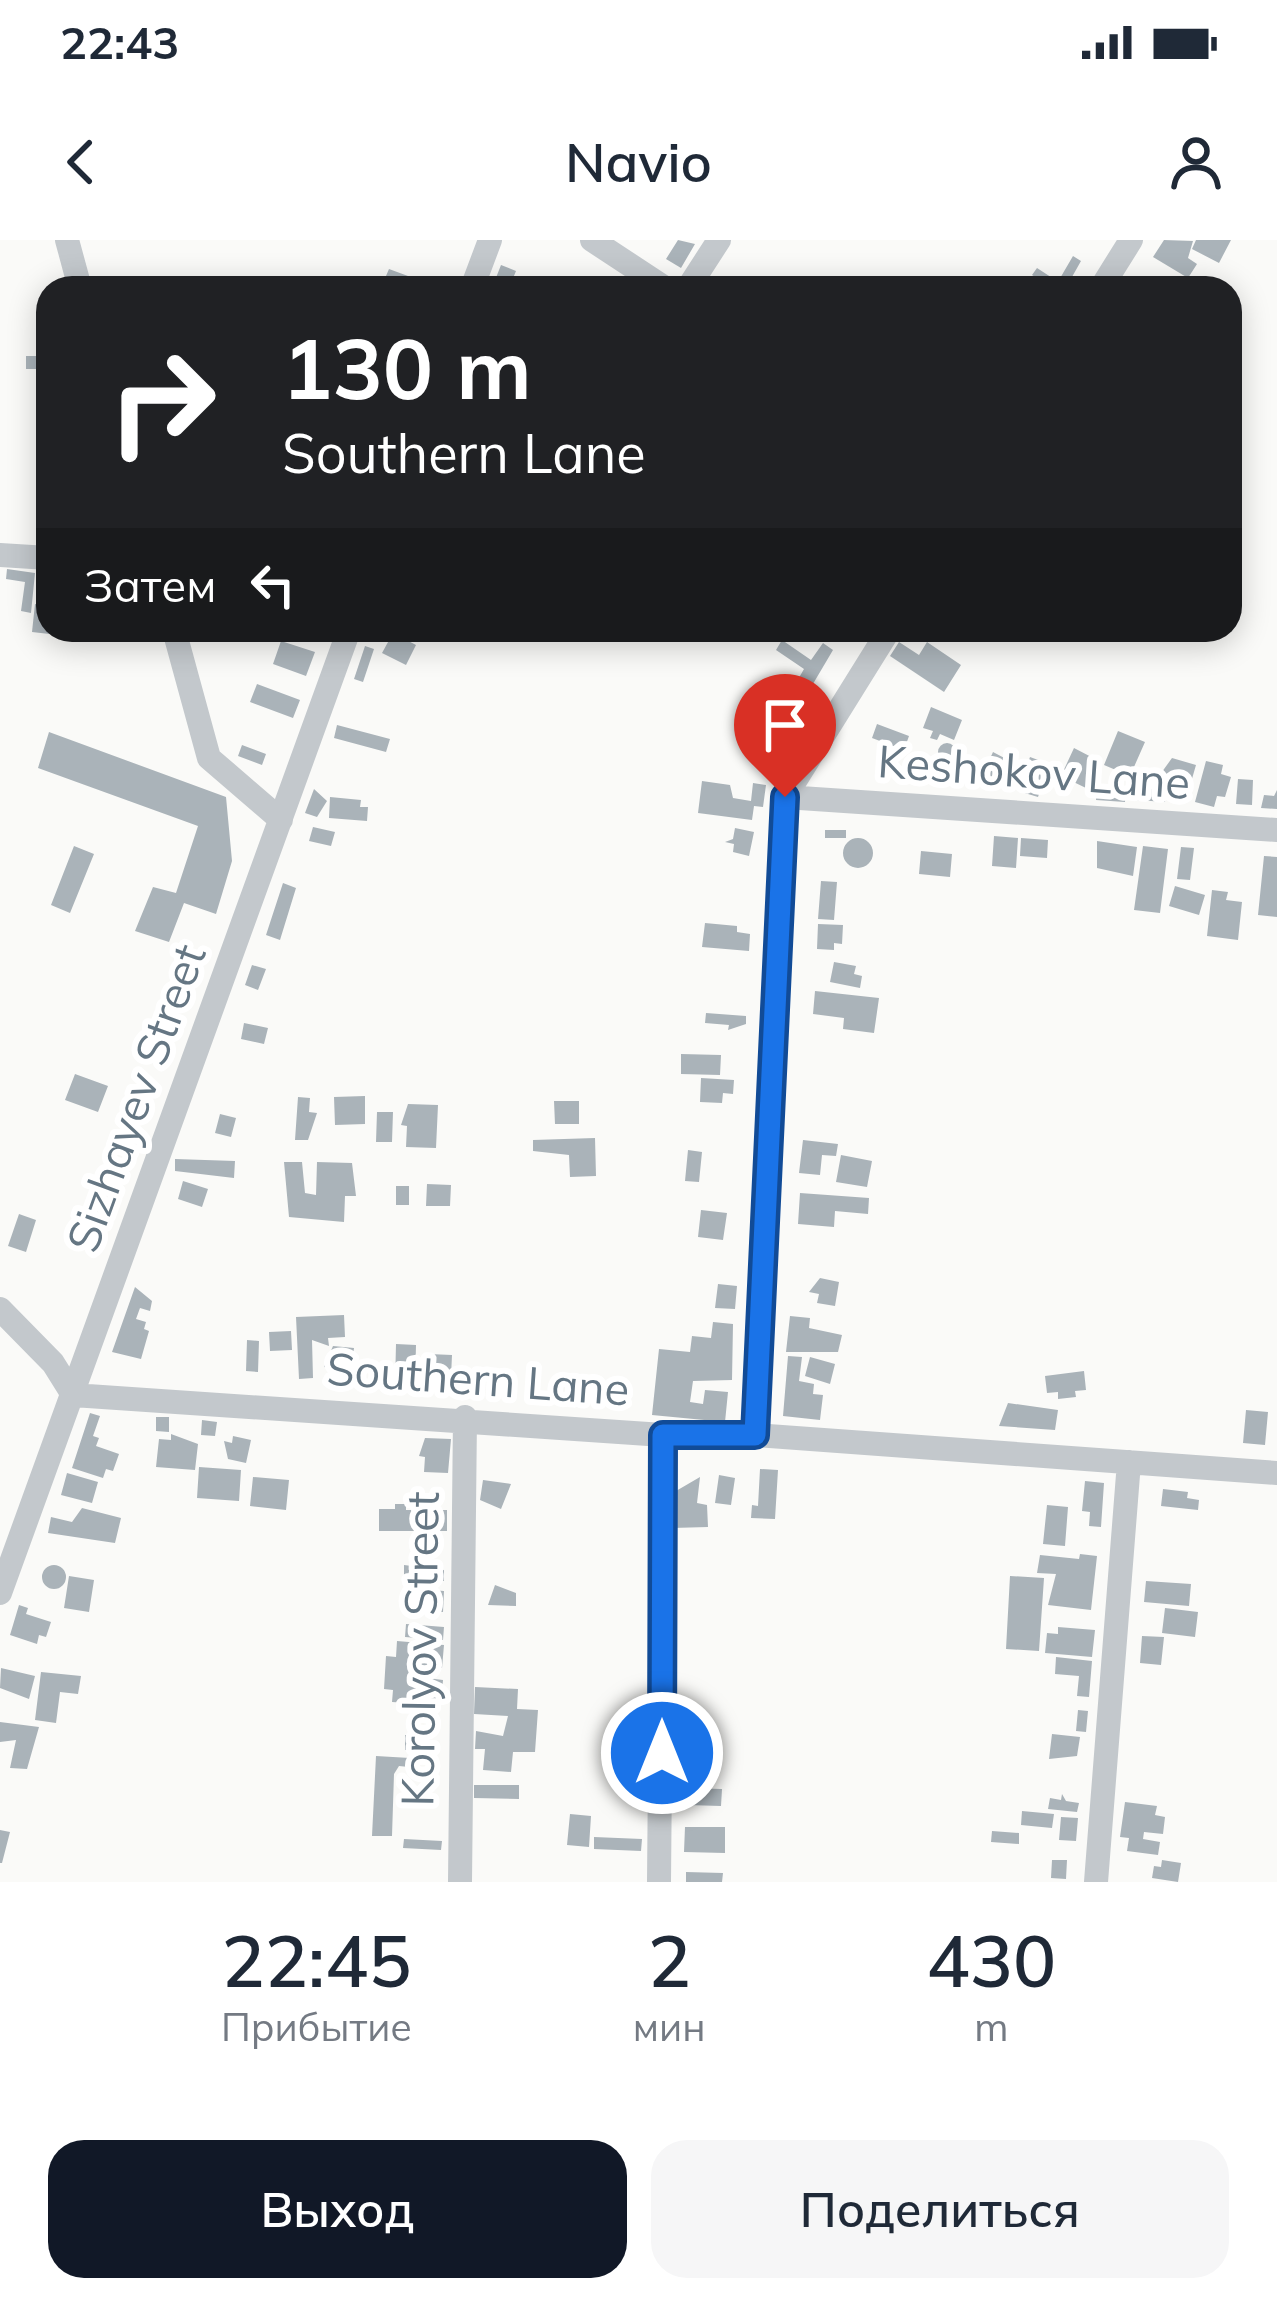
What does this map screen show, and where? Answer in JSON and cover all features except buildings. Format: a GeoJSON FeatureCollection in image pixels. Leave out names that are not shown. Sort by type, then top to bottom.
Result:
{"type":"FeatureCollection","features":[{"type":"Feature","properties":{"kind":"street"},"geometry":{"type":"LineString","coordinates":[[67,240],[77,276]]}},
{"type":"Feature","properties":{"kind":"street"},"geometry":{"type":"LineString","coordinates":[[476,276],[490,240]]}},
{"type":"Feature","properties":{"kind":"street"},"geometry":{"type":"LineString","coordinates":[[592,240],[647,276]]}},
{"type":"Feature","properties":{"kind":"street"},"geometry":{"type":"LineString","coordinates":[[696,276],[719,240]]}},
{"type":"Feature","properties":{"kind":"street"},"geometry":{"type":"LineString","coordinates":[[1108,276],[1131,240]]}},
{"type":"Feature","properties":{"kind":"street"},"geometry":{"type":"LineString","coordinates":[[0,555],[36,557]]}},
{"type":"Feature","properties":{"kind":"street"},"geometry":{"type":"LineString","coordinates":[[177,642],[208,758],[280,820]]}},
{"type":"Feature","properties":{"kind":"street","name":"Sizhayev Street"},"geometry":{"type":"LineString","coordinates":[[0,1593],[345,642]]}},
{"type":"Feature","properties":{"kind":"street"},"geometry":{"type":"LineString","coordinates":[[755,1435],[785,797],[882,642]]}},
{"type":"Feature","properties":{"kind":"street","name":"Keshokov Lane"},"geometry":{"type":"LineString","coordinates":[[785,797],[1277,830]]}},
{"type":"Feature","properties":{"kind":"street"},"geometry":{"type":"LineString","coordinates":[[0,1309],[53,1363],[74,1395]]}},
{"type":"Feature","properties":{"kind":"street","name":"Southern Lane"},"geometry":{"type":"LineString","coordinates":[[74,1395],[663,1435],[755,1435],[1277,1473]]}},
{"type":"Feature","properties":{"kind":"street","name":"Korolyov Street"},"geometry":{"type":"LineString","coordinates":[[460,1882],[465,1418]]}},
{"type":"Feature","properties":{"kind":"street"},"geometry":{"type":"LineString","coordinates":[[659,1882],[663,1435]]}},
{"type":"Feature","properties":{"kind":"street"},"geometry":{"type":"LineString","coordinates":[[1096,1882],[1129,1462]]}},
{"type":"Feature","properties":{"kind":"route"},"geometry":{"type":"LineString","coordinates":[[662,1753],[663,1435],[755,1435],[785,797]]}}]}
